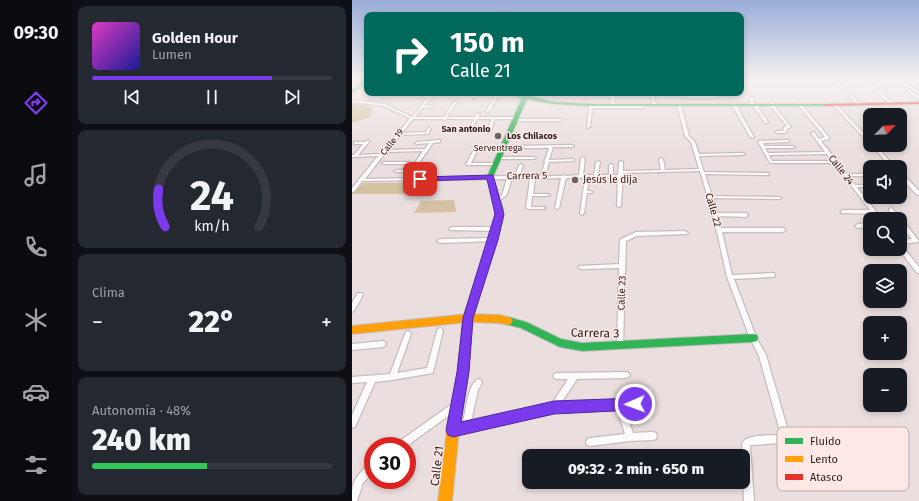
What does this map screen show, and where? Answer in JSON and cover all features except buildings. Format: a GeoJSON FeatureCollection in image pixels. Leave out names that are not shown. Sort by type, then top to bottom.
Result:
{"type":"FeatureCollection","features":[{"type":"Feature","properties":{"kind":"street"},"geometry":{"type":"LineString","coordinates":[[377,103],[384,105],[412,118],[562,120]]}},
{"type":"Feature","properties":{"kind":"street","name":"Calle 19"},"geometry":{"type":"LineString","coordinates":[[352,191],[424,103]]}},
{"type":"Feature","properties":{"kind":"street"},"geometry":{"type":"LineString","coordinates":[[444,118],[454,103]]}},
{"type":"Feature","properties":{"kind":"street"},"geometry":{"type":"LineString","coordinates":[[488,111],[492,103]]}},
{"type":"Feature","properties":{"kind":"street"},"geometry":{"type":"LineString","coordinates":[[490,177],[515,119],[523,103]]}},
{"type":"Feature","properties":{"kind":"street"},"geometry":{"type":"LineString","coordinates":[[558,103],[591,106],[643,107],[643,105]]}},
{"type":"Feature","properties":{"kind":"street"},"geometry":{"type":"LineString","coordinates":[[591,106],[679,105],[688,103]]}},
{"type":"Feature","properties":{"kind":"street"},"geometry":{"type":"LineString","coordinates":[[721,103],[734,105],[744,103]]}},
{"type":"Feature","properties":{"kind":"street"},"geometry":{"type":"LineString","coordinates":[[754,103],[766,122]]}},
{"type":"Feature","properties":{"kind":"street"},"geometry":{"type":"LineString","coordinates":[[765,103],[860,105],[909,103]]}},
{"type":"Feature","properties":{"kind":"street"},"geometry":{"type":"LineString","coordinates":[[771,104],[789,127],[785,128],[785,132],[777,132]]}},
{"type":"Feature","properties":{"kind":"street"},"geometry":{"type":"LineString","coordinates":[[799,104],[828,138],[818,140]]}},
{"type":"Feature","properties":{"kind":"street","name":"Calle 22"},"geometry":{"type":"LineString","coordinates":[[679,105],[687,136],[693,142],[710,197],[730,277]]}},
{"type":"Feature","properties":{"kind":"street"},"geometry":{"type":"LineString","coordinates":[[734,105],[752,137]]}},
{"type":"Feature","properties":{"kind":"street"},"geometry":{"type":"LineString","coordinates":[[835,105],[863,135]]}},
{"type":"Feature","properties":{"kind":"street"},"geometry":{"type":"LineString","coordinates":[[421,107],[433,106]]}},
{"type":"Feature","properties":{"kind":"street"},"geometry":{"type":"LineString","coordinates":[[588,127],[591,106]]}},
{"type":"Feature","properties":{"kind":"street"},"geometry":{"type":"LineString","coordinates":[[469,132],[478,114]]}},
{"type":"Feature","properties":{"kind":"street"},"geometry":{"type":"LineString","coordinates":[[488,132],[494,118]]}},
{"type":"Feature","properties":{"kind":"street"},"geometry":{"type":"LineString","coordinates":[[399,134],[427,133],[429,129]]}},
{"type":"Feature","properties":{"kind":"street","name":"Calle 24"},"geometry":{"type":"LineString","coordinates":[[813,133],[874,212]]}},
{"type":"Feature","properties":{"kind":"street"},"geometry":{"type":"LineString","coordinates":[[420,139],[416,145],[439,141]]}},
{"type":"Feature","properties":{"kind":"street"},"geometry":{"type":"LineString","coordinates":[[788,141],[760,141],[769,161],[772,162],[835,162]]}},
{"type":"Feature","properties":{"kind":"street"},"geometry":{"type":"LineString","coordinates":[[353,156],[368,142],[355,143]]}},
{"type":"Feature","properties":{"kind":"street"},"geometry":{"type":"LineString","coordinates":[[396,171],[413,171],[425,150],[432,142]]}},
{"type":"Feature","properties":{"kind":"street"},"geometry":{"type":"LineString","coordinates":[[543,176],[551,146]]}},
{"type":"Feature","properties":{"kind":"street"},"geometry":{"type":"LineString","coordinates":[[502,148],[572,146]]}},
{"type":"Feature","properties":{"kind":"street"},"geometry":{"type":"LineString","coordinates":[[763,148],[793,147]]}},
{"type":"Feature","properties":{"kind":"street"},"geometry":{"type":"LineString","coordinates":[[477,148],[468,164],[534,158]]}},
{"type":"Feature","properties":{"kind":"street"},"geometry":{"type":"LineString","coordinates":[[353,156],[425,150]]}},
{"type":"Feature","properties":{"kind":"street"},"geometry":{"type":"LineString","coordinates":[[879,152],[887,160]]}},
{"type":"Feature","properties":{"kind":"street"},"geometry":{"type":"LineString","coordinates":[[766,154],[828,153]]}},
{"type":"Feature","properties":{"kind":"street"},"geometry":{"type":"LineString","coordinates":[[697,155],[743,154]]}},
{"type":"Feature","properties":{"kind":"street"},"geometry":{"type":"LineString","coordinates":[[581,176],[583,158]]}},
{"type":"Feature","properties":{"kind":"street"},"geometry":{"type":"LineString","coordinates":[[661,159],[663,171]]}},
{"type":"Feature","properties":{"kind":"street"},"geometry":{"type":"LineString","coordinates":[[546,161],[573,160]]}},
{"type":"Feature","properties":{"kind":"street"},"geometry":{"type":"LineString","coordinates":[[596,176],[598,162]]}},
{"type":"Feature","properties":{"kind":"street"},"geometry":{"type":"LineString","coordinates":[[620,206],[621,162]]}},
{"type":"Feature","properties":{"kind":"street"},"geometry":{"type":"LineString","coordinates":[[384,164],[409,164]]}},
{"type":"Feature","properties":{"kind":"street"},"geometry":{"type":"LineString","coordinates":[[392,177],[402,164]]}},
{"type":"Feature","properties":{"kind":"street"},"geometry":{"type":"LineString","coordinates":[[611,165],[611,176]]}},
{"type":"Feature","properties":{"kind":"street"},"geometry":{"type":"LineString","coordinates":[[512,169],[520,167],[517,176]]}},
{"type":"Feature","properties":{"kind":"street","name":"Carrera 5"},"geometry":{"type":"LineString","coordinates":[[352,183],[510,176],[611,176],[663,171],[767,174]]}},
{"type":"Feature","properties":{"kind":"street"},"geometry":{"type":"LineString","coordinates":[[845,176],[863,175]]}},
{"type":"Feature","properties":{"kind":"street"},"geometry":{"type":"LineString","coordinates":[[496,201],[504,196],[510,176]]}},
{"type":"Feature","properties":{"kind":"street"},"geometry":{"type":"LineString","coordinates":[[533,176],[528,208],[543,208]]}},
{"type":"Feature","properties":{"kind":"street"},"geometry":{"type":"LineString","coordinates":[[557,208],[564,176]]}},
{"type":"Feature","properties":{"kind":"street"},"geometry":{"type":"LineString","coordinates":[[582,213],[587,176]]}},
{"type":"Feature","properties":{"kind":"street","name":"Calle 21"},"geometry":{"type":"LineString","coordinates":[[445,501],[453,430],[463,372],[468,318],[500,214],[490,177]]}},
{"type":"Feature","properties":{"kind":"street"},"geometry":{"type":"LineString","coordinates":[[907,181],[919,194]]}},
{"type":"Feature","properties":{"kind":"street"},"geometry":{"type":"LineString","coordinates":[[854,186],[863,186]]}},
{"type":"Feature","properties":{"kind":"street"},"geometry":{"type":"LineString","coordinates":[[585,192],[591,192]]}},
{"type":"Feature","properties":{"kind":"street"},"geometry":{"type":"LineString","coordinates":[[530,195],[548,195]]}},
{"type":"Feature","properties":{"kind":"street"},"geometry":{"type":"LineString","coordinates":[[710,197],[780,198]]}},
{"type":"Feature","properties":{"kind":"street"},"geometry":{"type":"LineString","coordinates":[[843,212],[863,212]]}},
{"type":"Feature","properties":{"kind":"street"},"geometry":{"type":"LineString","coordinates":[[715,214],[746,215]]}},
{"type":"Feature","properties":{"kind":"street"},"geometry":{"type":"LineString","coordinates":[[858,226],[863,226]]}},
{"type":"Feature","properties":{"kind":"street"},"geometry":{"type":"LineString","coordinates":[[452,229],[496,229]]}},
{"type":"Feature","properties":{"kind":"street"},"geometry":{"type":"LineString","coordinates":[[719,230],[783,230]]}},
{"type":"Feature","properties":{"kind":"street"},"geometry":{"type":"LineString","coordinates":[[907,230],[916,241],[907,242]]}},
{"type":"Feature","properties":{"kind":"street","name":"Calle 23"},"geometry":{"type":"LineString","coordinates":[[620,346],[623,240],[636,234],[685,233]]}},
{"type":"Feature","properties":{"kind":"street"},"geometry":{"type":"LineString","coordinates":[[440,241],[493,240]]}},
{"type":"Feature","properties":{"kind":"street"},"geometry":{"type":"LineString","coordinates":[[907,256],[919,271]]}},
{"type":"Feature","properties":{"kind":"street"},"geometry":{"type":"LineString","coordinates":[[581,267],[622,266]]}},
{"type":"Feature","properties":{"kind":"street"},"geometry":{"type":"LineString","coordinates":[[772,275],[730,277],[753,338],[762,355],[783,427]]}},
{"type":"Feature","properties":{"kind":"street"},"geometry":{"type":"LineString","coordinates":[[352,309],[360,295]]}},
{"type":"Feature","properties":{"kind":"street","name":"Carrera 3"},"geometry":{"type":"LineString","coordinates":[[352,330],[468,318],[500,319],[523,325],[560,344],[574,346],[620,346],[753,338]]}},
{"type":"Feature","properties":{"kind":"street"},"geometry":{"type":"LineString","coordinates":[[352,380],[392,377],[430,371],[440,331]]}},
{"type":"Feature","properties":{"kind":"street"},"geometry":{"type":"LineString","coordinates":[[392,377],[408,334]]}},
{"type":"Feature","properties":{"kind":"street"},"geometry":{"type":"LineString","coordinates":[[352,347],[383,344]]}},
{"type":"Feature","properties":{"kind":"street"},"geometry":{"type":"LineString","coordinates":[[557,376],[626,375]]}},
{"type":"Feature","properties":{"kind":"street"},"geometry":{"type":"LineString","coordinates":[[554,407],[575,376]]}},
{"type":"Feature","properties":{"kind":"street"},"geometry":{"type":"LineString","coordinates":[[352,424],[374,378]]}},
{"type":"Feature","properties":{"kind":"street"},"geometry":{"type":"LineString","coordinates":[[466,427],[474,389],[478,383]]}},
{"type":"Feature","properties":{"kind":"street"},"geometry":{"type":"LineString","coordinates":[[453,430],[554,407],[649,404]]}},
{"type":"Feature","properties":{"kind":"street"},"geometry":{"type":"LineString","coordinates":[[413,437],[458,405]]}},
{"type":"Feature","properties":{"kind":"street"},"geometry":{"type":"LineString","coordinates":[[620,405],[630,437]]}},
{"type":"Feature","properties":{"kind":"street"},"geometry":{"type":"LineString","coordinates":[[590,442],[653,436]]}},
{"type":"Feature","properties":{"kind":"street"},"geometry":{"type":"LineString","coordinates":[[746,449],[746,444],[750,441],[777,439]]}},
{"type":"Feature","properties":{"kind":"street"},"geometry":{"type":"LineString","coordinates":[[352,501],[359,480],[364,475]]}},
{"type":"Feature","properties":{"kind":"street"},"geometry":{"type":"LineString","coordinates":[[747,489],[749,501]]}},
{"type":"Feature","properties":{"kind":"shaded area"},"geometry":{"type":"Polygon","coordinates":[[[352,104],[371,106],[373,109],[370,117],[352,123],[352,104]]]}},
{"type":"Feature","properties":{"kind":"shaded area"},"geometry":{"type":"Polygon","coordinates":[[[363,183],[415,183],[407,194],[352,194],[363,183]]]}},
{"type":"Feature","properties":{"kind":"shaded area"},"geometry":{"type":"Polygon","coordinates":[[[454,200],[456,212],[414,213],[421,201],[454,200]]]}},
{"type":"Feature","properties":{"kind":"traffic: fast"},"geometry":{"type":"LineString","coordinates":[[463,371],[468,318],[499,219],[499,209],[490,177],[522,103]]}},
{"type":"Feature","properties":{"kind":"traffic: fast"},"geometry":{"type":"LineString","coordinates":[[560,103],[591,105],[825,105]]}},
{"type":"Feature","properties":{"kind":"traffic: fast"},"geometry":{"type":"LineString","coordinates":[[508,321],[523,325],[560,343],[582,347],[753,338]]}},
{"type":"Feature","properties":{"kind":"traffic: slow"},"geometry":{"type":"LineString","coordinates":[[352,330],[468,318],[500,319],[508,321]]}},
{"type":"Feature","properties":{"kind":"traffic: slow"},"geometry":{"type":"LineString","coordinates":[[445,501],[453,430],[463,371]]}},
{"type":"Feature","properties":{"kind":"traffic: jam"},"geometry":{"type":"LineString","coordinates":[[825,105],[901,103]]}},
{"type":"Feature","properties":{"kind":"place","name":"Serventrega"},"geometry":{"type":"Point","coordinates":[498,136]}},
{"type":"Feature","properties":{"kind":"place","name":"Jesús le dija"},"geometry":{"type":"Point","coordinates":[575,180]}},
{"type":"Feature","properties":{"kind":"district","name":"San antonio"},"geometry":{"type":"Point","coordinates":[466,129]}},
{"type":"Feature","properties":{"kind":"district","name":"Los Chilacos"},"geometry":{"type":"Point","coordinates":[532,136]}},
{"type":"Feature","properties":{"kind":"route"},"geometry":{"type":"LineString","coordinates":[[420,179],[490,177],[500,214],[486,265],[468,318],[463,372],[453,430],[554,407],[635,404]]}}]}
